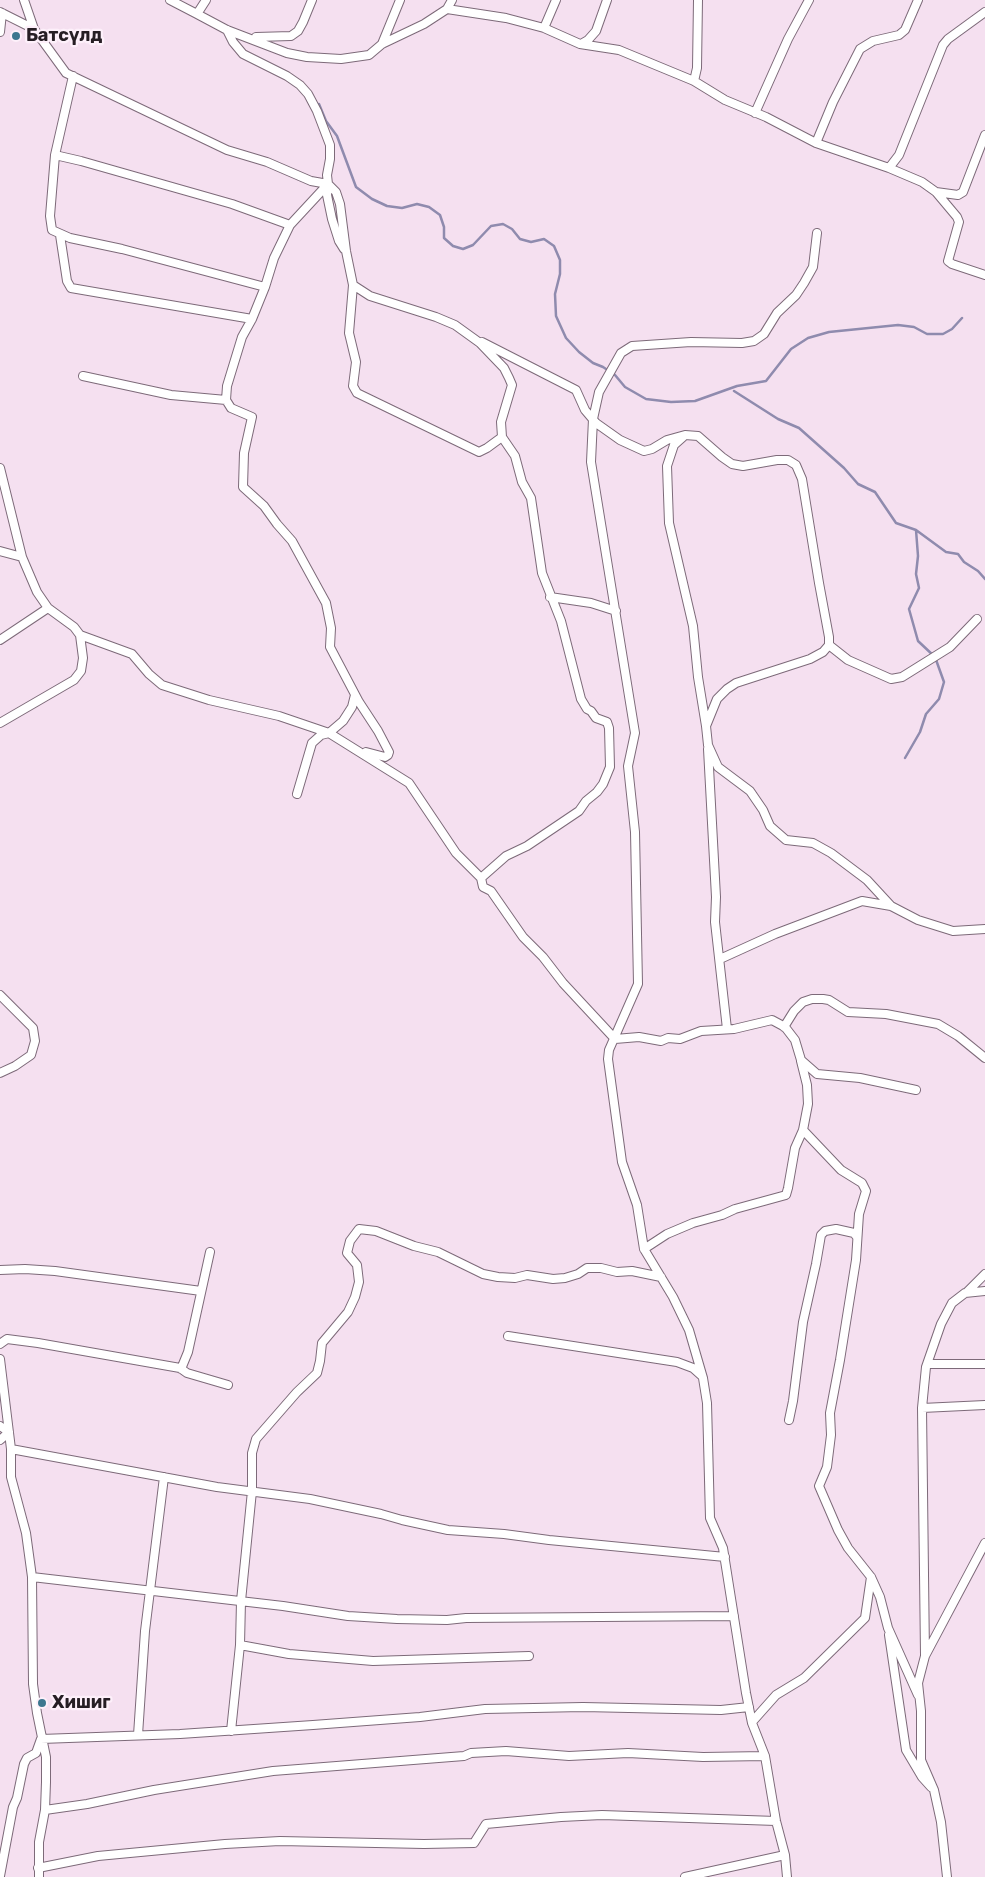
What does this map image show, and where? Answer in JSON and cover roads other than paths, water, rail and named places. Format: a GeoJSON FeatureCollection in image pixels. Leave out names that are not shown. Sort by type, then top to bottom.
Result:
{"type":"FeatureCollection","features":[{"type":"Feature","properties":{"kind":"street"},"geometry":{"type":"LineString","coordinates":[[24,0],[34,29],[66,73],[227,150],[267,162],[311,181],[328,184],[336,192],[340,204],[346,251],[353,285],[349,333],[356,362],[353,386],[357,393],[479,452],[502,436]]}},
{"type":"Feature","properties":{"kind":"street"},"geometry":{"type":"LineString","coordinates":[[170,0],[227,30],[287,53],[308,57],[342,59],[369,55],[382,44],[424,24],[447,9],[452,0]]}},
{"type":"Feature","properties":{"kind":"street"},"geometry":{"type":"LineString","coordinates":[[197,14],[206,0]]}},
{"type":"Feature","properties":{"kind":"street"},"geometry":{"type":"LineString","coordinates":[[246,36],[265,38],[292,36],[298,31],[303,22],[312,0]]}},
{"type":"Feature","properties":{"kind":"street"},"geometry":{"type":"LineString","coordinates":[[382,44],[400,0]]}},
{"type":"Feature","properties":{"kind":"street"},"geometry":{"type":"LineString","coordinates":[[544,28],[556,0]]}},
{"type":"Feature","properties":{"kind":"street"},"geometry":{"type":"LineString","coordinates":[[580,44],[588,40],[596,31],[608,0]]}},
{"type":"Feature","properties":{"kind":"street"},"geometry":{"type":"LineString","coordinates":[[694,81],[697,68],[698,0]]}},
{"type":"Feature","properties":{"kind":"street"},"geometry":{"type":"LineString","coordinates":[[755,113],[784,48],[809,0]]}},
{"type":"Feature","properties":{"kind":"street"},"geometry":{"type":"LineString","coordinates":[[816,143],[833,102],[860,49],[873,41],[900,35],[905,30],[918,0]]}},
{"type":"Feature","properties":{"kind":"street"},"geometry":{"type":"LineString","coordinates":[[447,9],[506,18],[544,28],[580,44],[619,50],[694,81],[725,100],[766,117],[816,143],[889,168],[922,182],[936,192],[958,217],[948,261],[985,276]]}},
{"type":"Feature","properties":{"kind":"street"},"geometry":{"type":"LineString","coordinates":[[889,168],[899,155],[943,45],[948,38],[985,12]]}},
{"type":"Feature","properties":{"kind":"street"},"geometry":{"type":"LineString","coordinates":[[0,32],[1,13],[34,29]]}},
{"type":"Feature","properties":{"kind":"street"},"geometry":{"type":"LineString","coordinates":[[227,30],[233,42],[243,54],[288,76],[300,85],[308,94],[317,111],[330,145],[328,184],[290,225],[274,258],[265,287],[252,319],[242,337],[228,386],[226,400],[231,408],[252,417],[244,453],[243,487],[264,506],[292,541],[326,603],[331,628],[330,647],[355,695],[378,731],[388,755],[385,757],[357,749]]}},
{"type":"Feature","properties":{"kind":"street"},"geometry":{"type":"LineString","coordinates":[[73,76],[55,155],[50,216],[52,230],[60,234],[122,248],[265,287]]}},
{"type":"Feature","properties":{"kind":"street"},"geometry":{"type":"LineString","coordinates":[[936,192],[958,195],[963,192],[985,135]]}},
{"type":"Feature","properties":{"kind":"street"},"geometry":{"type":"LineString","coordinates":[[55,155],[232,204],[290,225]]}},
{"type":"Feature","properties":{"kind":"street"},"geometry":{"type":"LineString","coordinates":[[787,1877],[785,1855],[776,1821],[765,1756],[752,1722],[725,1557],[710,1518],[706,1397],[703,1378],[689,1330],[662,1277],[644,1249],[637,1205],[622,1162],[608,1059],[609,1050],[638,984],[635,832],[628,766],[635,733],[591,462],[593,420],[599,392],[621,354],[632,346],[691,342],[742,343],[754,341],[764,334],[777,313],[796,295],[804,283],[813,267],[817,233]]}},
{"type":"Feature","properties":{"kind":"street"},"geometry":{"type":"LineString","coordinates":[[60,234],[67,281],[72,288],[252,319]]}},
{"type":"Feature","properties":{"kind":"street"},"geometry":{"type":"LineString","coordinates":[[353,285],[370,296],[455,325],[478,342],[504,368],[512,385],[501,422],[502,436],[515,456],[522,482],[531,498],[542,573],[561,621],[581,699],[596,718],[607,722],[609,728],[610,767],[603,784],[597,792],[586,801],[579,811],[527,846],[506,856],[481,878]]}},
{"type":"Feature","properties":{"kind":"street"},"geometry":{"type":"LineString","coordinates":[[478,342],[484,342],[576,390],[585,410],[593,420],[620,440],[644,451],[652,449],[667,440],[685,435],[698,436],[732,464],[744,466],[788,460],[796,465],[802,479],[829,645],[824,652],[810,659],[736,683],[717,699],[706,726]]}},
{"type":"Feature","properties":{"kind":"street"},"geometry":{"type":"LineString","coordinates":[[83,376],[171,395],[226,400]]}},
{"type":"Feature","properties":{"kind":"street"},"geometry":{"type":"LineString","coordinates":[[685,435],[674,445],[667,466],[668,514],[674,548],[683,578],[693,626],[698,677],[706,726],[716,897],[715,922],[728,1029]]}},
{"type":"Feature","properties":{"kind":"street"},"geometry":{"type":"LineString","coordinates":[[0,468],[22,556],[37,592],[48,608],[74,627],[80,634],[132,654],[149,674],[162,685],[209,700],[279,716],[329,733],[410,783],[456,853],[481,878],[483,887],[490,891],[523,937],[543,957],[562,983],[615,1039]]}},
{"type":"Feature","properties":{"kind":"street"},"geometry":{"type":"LineString","coordinates":[[0,551],[22,556]]}},
{"type":"Feature","properties":{"kind":"street"},"geometry":{"type":"LineString","coordinates":[[550,597],[591,603],[616,611]]}},
{"type":"Feature","properties":{"kind":"street"},"geometry":{"type":"LineString","coordinates":[[0,640],[48,608]]}},
{"type":"Feature","properties":{"kind":"street"},"geometry":{"type":"LineString","coordinates":[[829,645],[848,660],[891,679],[902,677],[950,647],[977,619]]}},
{"type":"Feature","properties":{"kind":"street"},"geometry":{"type":"LineString","coordinates":[[0,723],[74,680],[80,671],[84,658],[80,634]]}},
{"type":"Feature","properties":{"kind":"street"},"geometry":{"type":"LineString","coordinates":[[296,794],[312,743],[321,735],[329,733],[343,721],[352,707],[355,695]]}},
{"type":"Feature","properties":{"kind":"street"},"geometry":{"type":"LineString","coordinates":[[708,745],[718,767],[750,791],[763,810],[770,826],[786,840],[813,843],[831,853],[867,880],[891,906]]}},
{"type":"Feature","properties":{"kind":"street"},"geometry":{"type":"LineString","coordinates":[[720,959],[775,934],[862,901],[891,906],[918,920],[953,931],[985,929]]}},
{"type":"Feature","properties":{"kind":"street"},"geometry":{"type":"LineString","coordinates":[[0,995],[33,1028],[35,1040],[31,1055],[0,1073]]}},
{"type":"Feature","properties":{"kind":"street"},"geometry":{"type":"LineString","coordinates":[[784,1026],[803,1002],[812,999],[823,999],[829,1000],[848,1012],[886,1014],[938,1024],[958,1036],[985,1058]]}},
{"type":"Feature","properties":{"kind":"street"},"geometry":{"type":"LineString","coordinates":[[615,1039],[639,1037],[661,1041],[668,1038],[680,1039],[701,1031],[728,1029],[772,1020],[784,1026],[796,1040],[804,1070],[808,1097],[803,1130],[795,1148],[786,1195],[735,1208],[722,1215],[693,1223],[667,1234],[644,1249]]}},
{"type":"Feature","properties":{"kind":"street"},"geometry":{"type":"LineString","coordinates":[[801,1060],[817,1074],[860,1078],[916,1090]]}},
{"type":"Feature","properties":{"kind":"street"},"geometry":{"type":"LineString","coordinates":[[803,1130],[841,1170],[862,1183],[866,1191],[859,1214],[858,1246],[830,1413],[831,1435],[827,1467],[819,1486],[838,1530],[848,1548],[872,1577],[880,1597],[888,1628],[906,1750],[922,1777],[934,1790]]}},
{"type":"Feature","properties":{"kind":"street"},"geometry":{"type":"LineString","coordinates":[[231,1731],[252,1491],[252,1452],[256,1439],[297,1392],[317,1373],[322,1344],[348,1312],[359,1282],[357,1265],[347,1253],[350,1241],[358,1229],[376,1231],[414,1246],[438,1252],[483,1274],[498,1277],[515,1278],[527,1275],[553,1279],[565,1278],[578,1274],[587,1268],[594,1268],[618,1272],[632,1271],[662,1277]]}},
{"type":"Feature","properties":{"kind":"street"},"geometry":{"type":"LineString","coordinates":[[789,1420],[802,1322],[816,1264],[820,1235],[825,1231],[836,1229],[854,1233],[857,1238]]}},
{"type":"Feature","properties":{"kind":"street"},"geometry":{"type":"LineString","coordinates":[[181,1369],[188,1352],[210,1252]]}},
{"type":"Feature","properties":{"kind":"street"},"geometry":{"type":"LineString","coordinates":[[0,1270],[55,1271],[201,1291]]}},
{"type":"Feature","properties":{"kind":"street"},"geometry":{"type":"LineString","coordinates":[[926,1656],[922,1408],[928,1364],[941,1324],[948,1310],[956,1299],[985,1274]]}},
{"type":"Feature","properties":{"kind":"street"},"geometry":{"type":"LineString","coordinates":[[965,1293],[985,1290]]}},
{"type":"Feature","properties":{"kind":"street"},"geometry":{"type":"LineString","coordinates":[[508,1336],[677,1362],[693,1368],[703,1378]]}},
{"type":"Feature","properties":{"kind":"street"},"geometry":{"type":"LineString","coordinates":[[0,1344],[7,1340],[38,1343],[181,1369],[187,1373],[228,1385]]}},
{"type":"Feature","properties":{"kind":"street"},"geometry":{"type":"LineString","coordinates":[[0,1359],[11,1449],[11,1476],[26,1533],[32,1577],[33,1684],[41,1739],[46,1757],[45,1810],[39,1842],[39,1877]]}},
{"type":"Feature","properties":{"kind":"street"},"geometry":{"type":"LineString","coordinates":[[928,1364],[985,1364]]}},
{"type":"Feature","properties":{"kind":"street"},"geometry":{"type":"LineString","coordinates":[[922,1408],[985,1405]]}},
{"type":"Feature","properties":{"kind":"street"},"geometry":{"type":"LineString","coordinates":[[0,1426],[9,1432]]}},
{"type":"Feature","properties":{"kind":"street"},"geometry":{"type":"LineString","coordinates":[[0,1440],[9,1432]]}},
{"type":"Feature","properties":{"kind":"street"},"geometry":{"type":"LineString","coordinates":[[11,1449],[216,1487],[319,1501],[448,1530],[725,1557]]}},
{"type":"Feature","properties":{"kind":"street"},"geometry":{"type":"LineString","coordinates":[[138,1735],[144,1631],[151,1590],[164,1477]]}},
{"type":"Feature","properties":{"kind":"street"},"geometry":{"type":"LineString","coordinates":[[946,1877],[941,1822],[934,1790],[921,1760],[921,1711],[918,1684],[926,1656],[985,1543]]}},
{"type":"Feature","properties":{"kind":"street"},"geometry":{"type":"LineString","coordinates":[[32,1577],[241,1601],[348,1616],[397,1619],[734,1616]]}},
{"type":"Feature","properties":{"kind":"street"},"geometry":{"type":"LineString","coordinates":[[752,1722],[776,1695],[804,1678],[865,1618],[872,1577]]}},
{"type":"Feature","properties":{"kind":"street"},"geometry":{"type":"LineString","coordinates":[[888,1628],[918,1695]]}},
{"type":"Feature","properties":{"kind":"street"},"geometry":{"type":"LineString","coordinates":[[240,1645],[289,1654],[366,1660],[529,1656]]}},
{"type":"Feature","properties":{"kind":"street"},"geometry":{"type":"LineString","coordinates":[[41,1739],[231,1731],[420,1717],[485,1709],[583,1707],[721,1710],[749,1706]]}},
{"type":"Feature","properties":{"kind":"street"},"geometry":{"type":"LineString","coordinates":[[0,1876],[13,1807],[17,1798],[24,1764],[27,1758],[36,1753],[41,1739]]}},
{"type":"Feature","properties":{"kind":"street"},"geometry":{"type":"LineString","coordinates":[[45,1810],[273,1771],[464,1756],[471,1753],[506,1751],[569,1756],[628,1753],[704,1757],[765,1756]]}},
{"type":"Feature","properties":{"kind":"street"},"geometry":{"type":"LineString","coordinates":[[38,1868],[98,1856],[225,1844],[280,1841],[424,1844],[474,1843],[486,1824],[560,1817],[602,1816],[776,1821]]}},
{"type":"Feature","properties":{"kind":"street"},"geometry":{"type":"LineString","coordinates":[[685,1877],[785,1855]]}},
{"type":"Feature","properties":{"kind":"waterway"},"geometry":{"type":"LineString","coordinates":[[319,104],[326,121],[337,136],[356,187],[372,199],[387,206],[402,208],[417,204],[429,207],[440,215],[444,227],[444,238],[453,246],[463,249],[473,245],[491,226],[503,224],[512,229],[520,239],[531,242],[544,239],[554,246],[560,260],[560,274],[555,294],[556,316],[566,338],[593,363],[615,375],[625,387],[646,399],[671,402],[695,401],[737,386],[766,381],[791,349],[808,338],[829,332],[898,325],[914,327],[927,334],[943,334],[952,329],[962,318]]}},
{"type":"Feature","properties":{"kind":"waterway"},"geometry":{"type":"LineString","coordinates":[[734,391],[778,419],[799,428],[844,468],[858,484],[875,492],[896,523],[916,530],[946,552],[958,554],[964,562],[978,571],[985,579]]}},
{"type":"Feature","properties":{"kind":"waterway"},"geometry":{"type":"LineString","coordinates":[[905,758],[920,732],[926,714],[939,699],[944,682],[935,657],[918,641],[909,609],[919,588],[916,574],[918,556],[916,530]]}},
{"type":"Feature","properties":{"kind":"place","name":"Батсүлд"},"geometry":{"type":"Point","coordinates":[16,36]}},
{"type":"Feature","properties":{"kind":"place","name":"Хишиг"},"geometry":{"type":"Point","coordinates":[42,1703]}}]}
